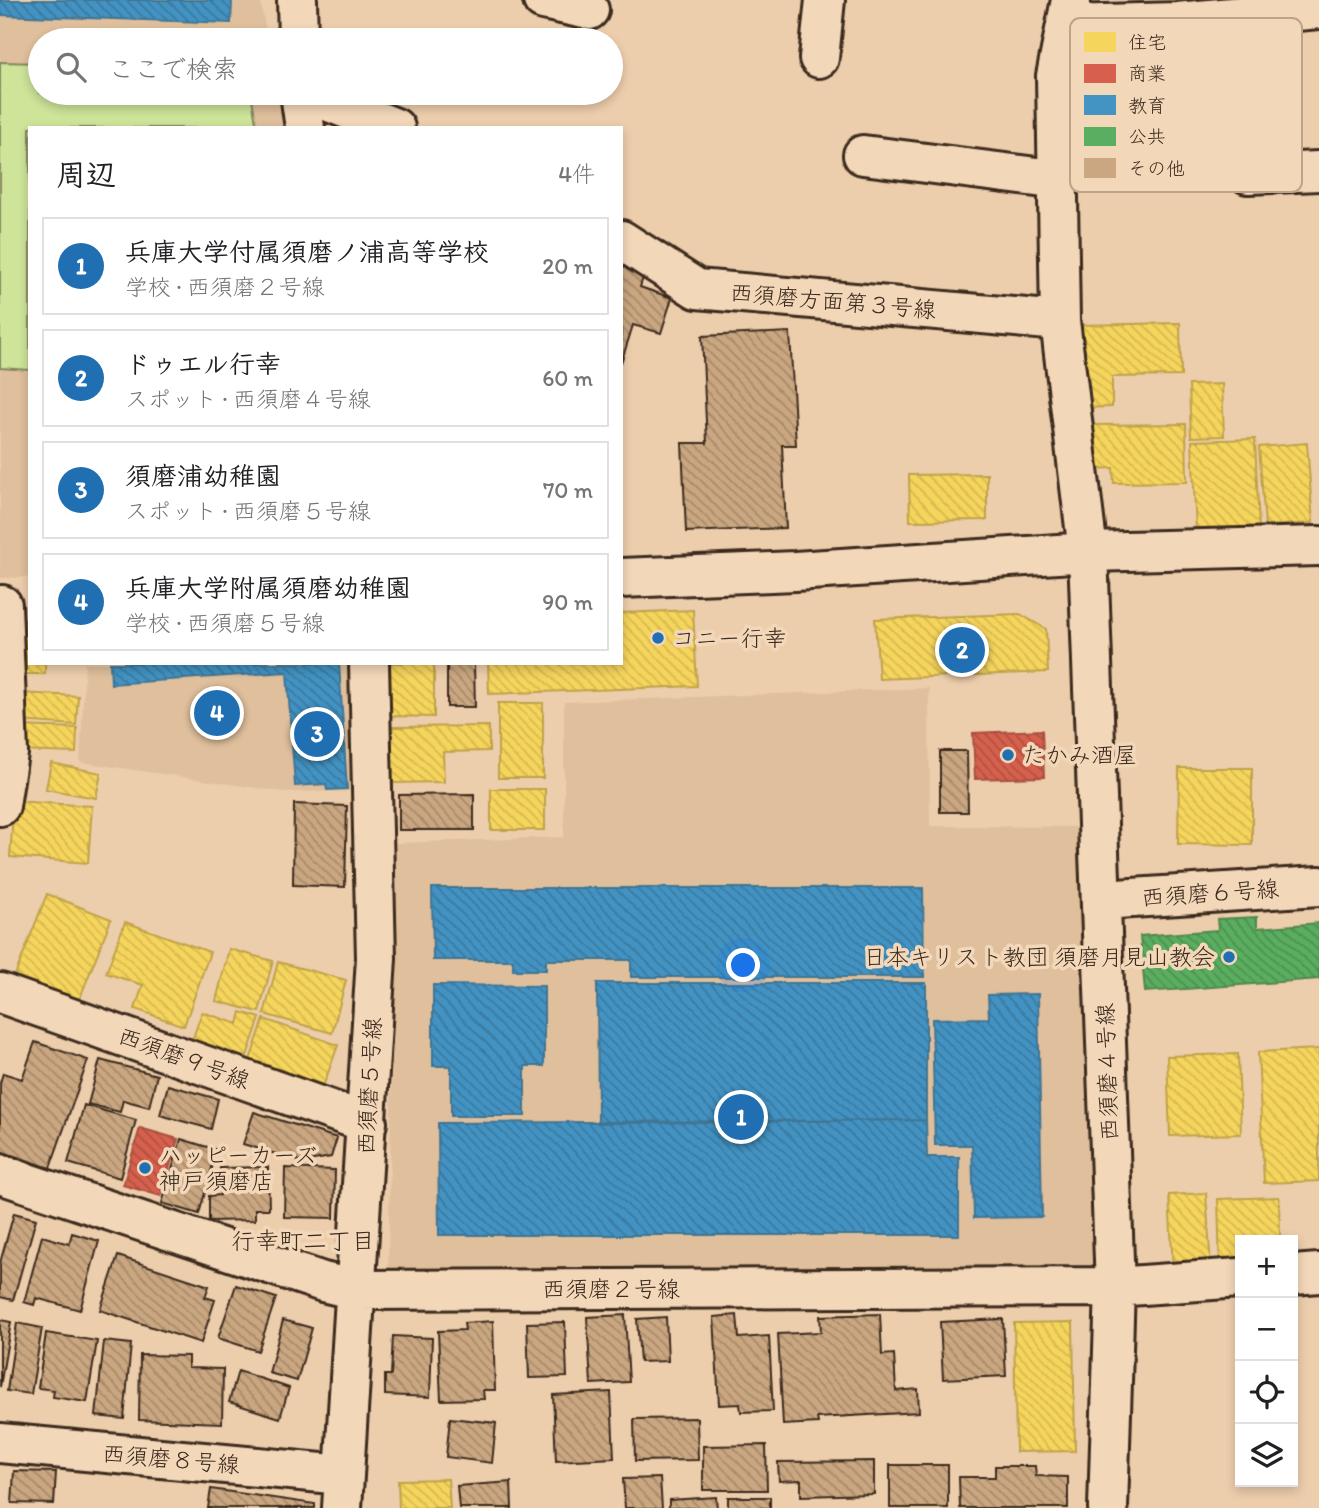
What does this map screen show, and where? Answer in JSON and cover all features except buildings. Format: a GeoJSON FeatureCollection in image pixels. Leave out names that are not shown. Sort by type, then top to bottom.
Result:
{"type":"FeatureCollection","features":[{"type":"Feature","properties":{"kind":"street"},"geometry":{"type":"LineString","coordinates":[[297,0],[298,28]]}},
{"type":"Feature","properties":{"kind":"street"},"geometry":{"type":"LineString","coordinates":[[543,0],[589,10]]}},
{"type":"Feature","properties":{"kind":"street"},"geometry":{"type":"LineString","coordinates":[[819,58],[825,0]]}},
{"type":"Feature","properties":{"kind":"street"},"geometry":{"type":"LineString","coordinates":[[1221,18],[1319,9]]}},
{"type":"Feature","properties":{"kind":"street"},"geometry":{"type":"LineString","coordinates":[[1069,12],[1134,18]]}},
{"type":"Feature","properties":{"kind":"street","name":"西須磨４号線"},"geometry":{"type":"LineString","coordinates":[[1069,12],[1056,76],[1060,180],[1060,321],[1088,552],[1115,1287],[1108,1508]]}},
{"type":"Feature","properties":{"kind":"street"},"geometry":{"type":"LineString","coordinates":[[302,105],[305,126]]}},
{"type":"Feature","properties":{"kind":"street"},"geometry":{"type":"LineString","coordinates":[[337,105],[390,126]]}},
{"type":"Feature","properties":{"kind":"street"},"geometry":{"type":"LineString","coordinates":[[863,155],[1060,180]]}},
{"type":"Feature","properties":{"kind":"street","name":"西須磨方面第３号線"},"geometry":{"type":"LineString","coordinates":[[623,241],[697,289],[1060,321]]}},
{"type":"Feature","properties":{"kind":"street"},"geometry":{"type":"LineString","coordinates":[[623,578],[795,571],[1088,552],[1319,545]]}},
{"type":"Feature","properties":{"kind":"street"},"geometry":{"type":"LineString","coordinates":[[0,806],[8,753],[10,604]]}},
{"type":"Feature","properties":{"kind":"street","name":"西須磨５号線"},"geometry":{"type":"LineString","coordinates":[[342,1491],[358,1290],[376,958],[369,665]]}},
{"type":"Feature","properties":{"kind":"street","name":"西須磨６号線"},"geometry":{"type":"LineString","coordinates":[[1101,900],[1319,886]]}},
{"type":"Feature","properties":{"kind":"street","name":"西須磨９号線"},"geometry":{"type":"LineString","coordinates":[[0,993],[367,1123]]}},
{"type":"Feature","properties":{"kind":"street","name":"西須磨２号線"},"geometry":{"type":"LineString","coordinates":[[0,1174],[310,1278],[358,1290],[1115,1287],[1235,1278]]}},
{"type":"Feature","properties":{"kind":"street"},"geometry":{"type":"LineString","coordinates":[[1298,1275],[1319,1273]]}},
{"type":"Feature","properties":{"kind":"street","name":"西須磨８号線"},"geometry":{"type":"LineString","coordinates":[[0,1443],[342,1491]]}},
{"type":"Feature","properties":{"kind":"shaded area"},"geometry":{"type":"Polygon","coordinates":[[[0,0],[260,0],[266,28],[28,28],[28,105],[281,105],[286,126],[28,126],[28,577],[0,578],[0,0]]]}},
{"type":"Feature","properties":{"kind":"shaded area"},"geometry":{"type":"Polygon","coordinates":[[[85,665],[349,665],[353,791],[284,792],[80,762],[85,665]]]}},
{"type":"Feature","properties":{"kind":"shaded area"},"geometry":{"type":"Polygon","coordinates":[[[929,688],[930,826],[1084,827],[1096,1268],[388,1271],[396,843],[564,837],[564,702],[929,688]]]}},
{"type":"Feature","properties":{"kind":"green space"},"geometry":{"type":"Polygon","coordinates":[[[0,62],[28,63],[28,105],[253,105],[257,126],[28,126],[28,370],[0,368],[0,62]]]}},
{"type":"Feature","properties":{"kind":"place","name":"コニー行幸"},"geometry":{"type":"Point","coordinates":[658,638]}},
{"type":"Feature","properties":{"kind":"place","name":"ドゥエル行幸"},"geometry":{"type":"Point","coordinates":[962,650]}},
{"type":"Feature","properties":{"kind":"place","name":"兵庫大学附属須磨幼稚園"},"geometry":{"type":"Point","coordinates":[217,713]}},
{"type":"Feature","properties":{"kind":"place","name":"須磨浦幼稚園"},"geometry":{"type":"Point","coordinates":[317,734]}},
{"type":"Feature","properties":{"kind":"place","name":"たかみ酒屋"},"geometry":{"type":"Point","coordinates":[1008,755]}},
{"type":"Feature","properties":{"kind":"place","name":"日本キリスト教団 須磨月見山教会"},"geometry":{"type":"Point","coordinates":[1229,957]}},
{"type":"Feature","properties":{"kind":"place","name":"兵庫大学付属須磨ノ浦高等学校"},"geometry":{"type":"Point","coordinates":[741,1117]}},
{"type":"Feature","properties":{"kind":"place","name":"ハッピーカーズ 神戸須磨店"},"geometry":{"type":"Point","coordinates":[145,1168]}},
{"type":"Feature","properties":{"kind":"district","name":"行幸町二丁目"},"geometry":{"type":"Point","coordinates":[303,1241]}}]}
